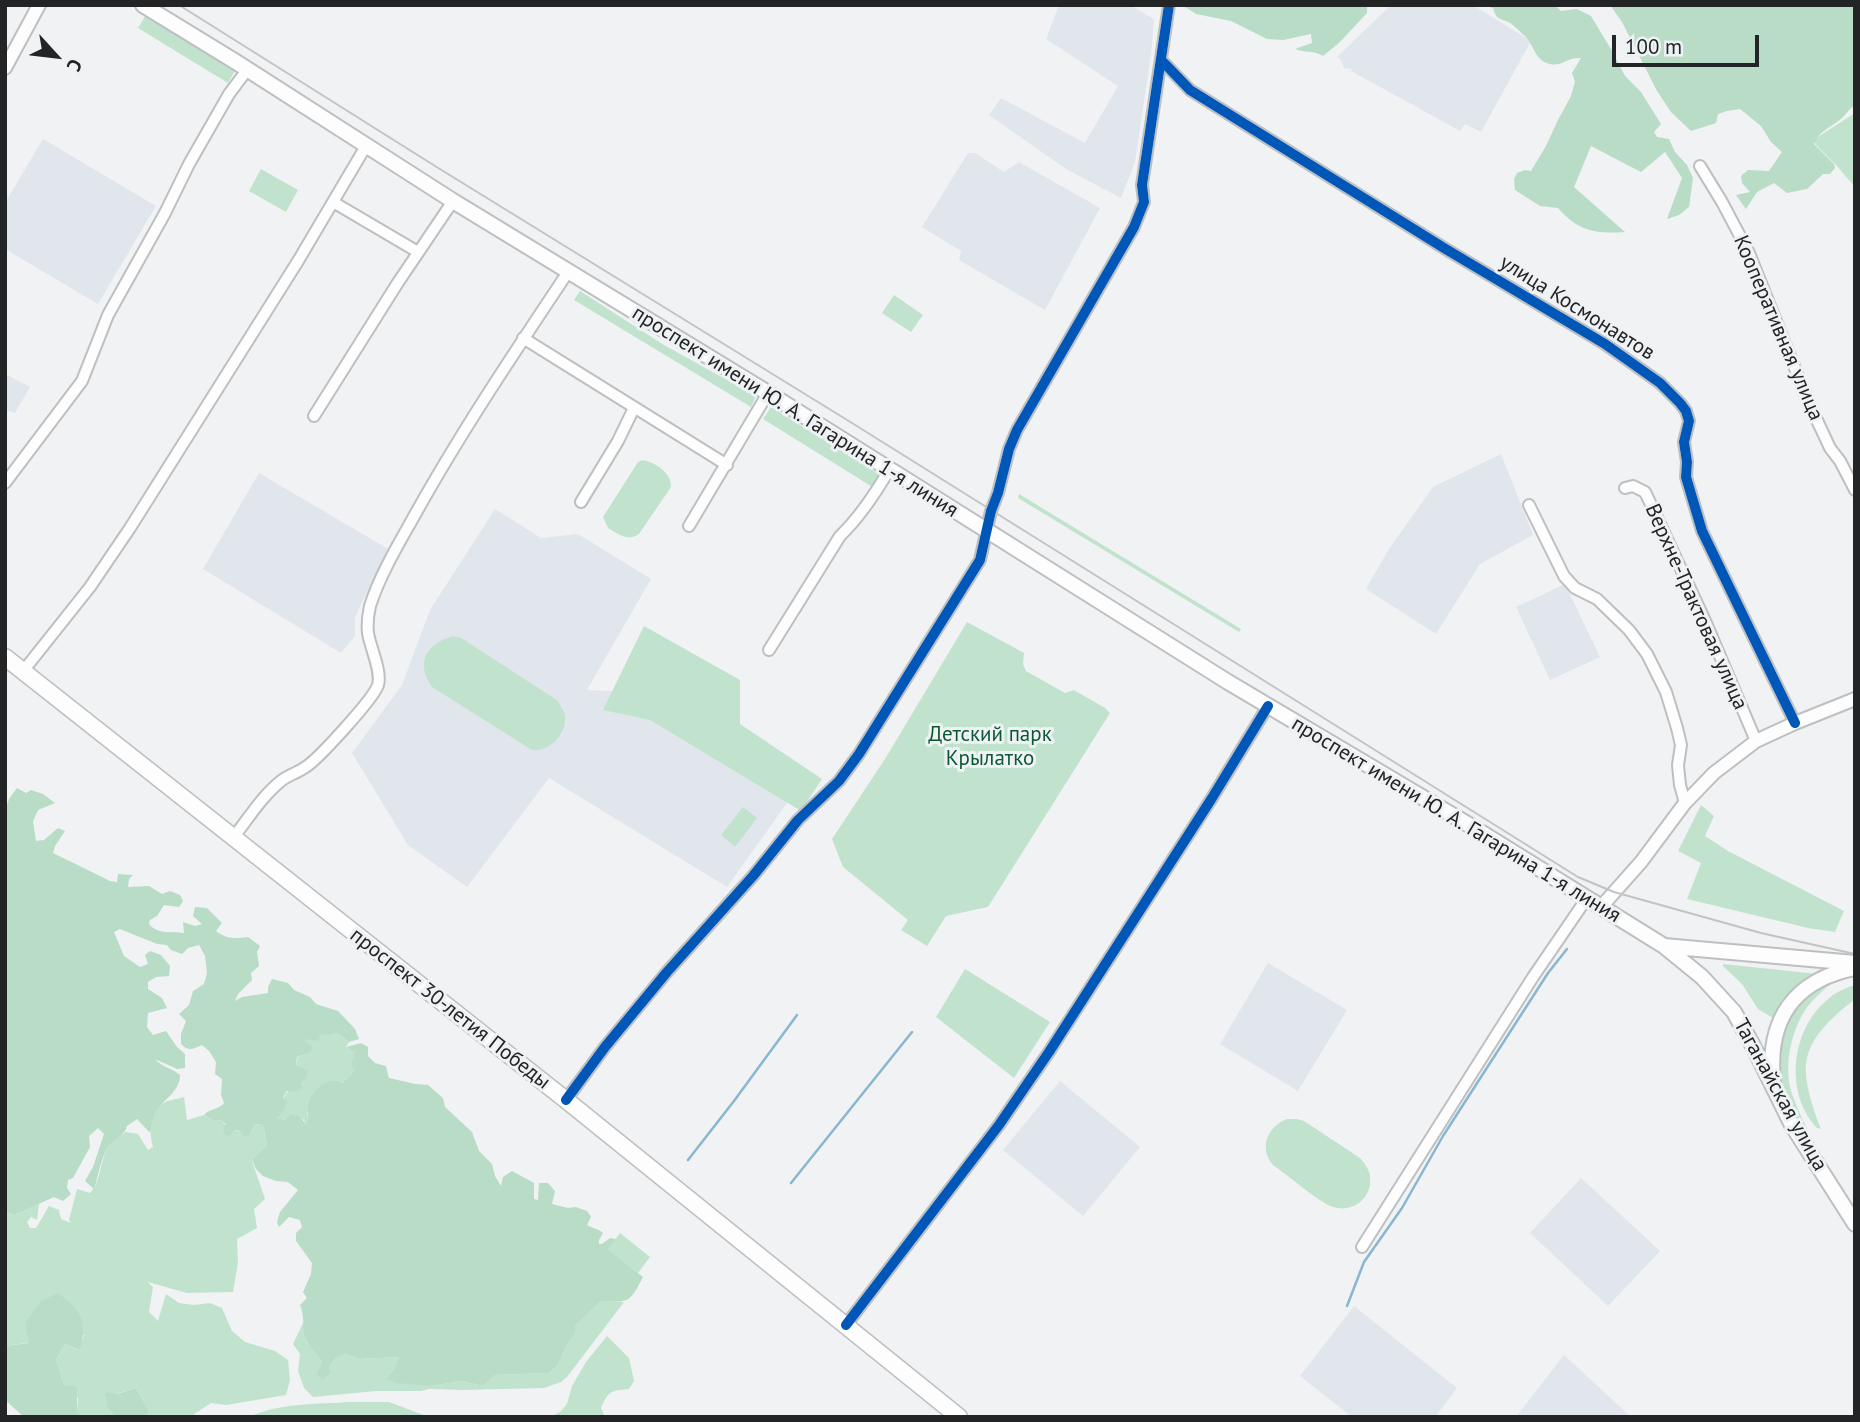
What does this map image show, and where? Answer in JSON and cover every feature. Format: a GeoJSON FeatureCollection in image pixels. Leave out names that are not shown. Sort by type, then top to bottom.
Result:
{"type":"FeatureCollection","features":[{"type":"Feature","properties":{"kind":"main road","name":"проспект имени Ю. А. Гагарина 1-я линия"},"geometry":{"type":"LineString","coordinates":[[143,5],[453,201],[768,393],[1268,706],[1475,828],[1664,946]]}},
{"type":"Feature","properties":{"kind":"main road","name":"проспект 30-летия Победы"},"geometry":{"type":"LineString","coordinates":[[5,657],[566,1100],[958,1417]]}},
{"type":"Feature","properties":{"kind":"main road"},"geometry":{"type":"LineString","coordinates":[[1664,946],[1855,965]]}},
{"type":"Feature","properties":{"kind":"main road","name":"Таганайская улица"},"geometry":{"type":"LineString","coordinates":[[1664,946],[1702,977],[1734,1012],[1792,1125],[1855,1224]]}},
{"type":"Feature","properties":{"kind":"main road"},"geometry":{"type":"LineString","coordinates":[[1774,1089],[1773,1047],[1777,1025],[1786,1009],[1798,995],[1813,984],[1855,965]]}},
{"type":"Feature","properties":{"kind":"street"},"geometry":{"type":"LineString","coordinates":[[5,68],[40,5]]}},
{"type":"Feature","properties":{"kind":"street"},"geometry":{"type":"LineString","coordinates":[[566,1100],[605,1047],[667,972],[753,876],[798,820],[846,772],[980,560],[991,511],[1017,430],[1134,227],[1144,202],[1142,185],[1169,5]]}},
{"type":"Feature","properties":{"kind":"street","name":"улица Космонавтов"},"geometry":{"type":"LineString","coordinates":[[1161,61],[1190,90],[1432,241],[1605,344],[1660,383],[1686,411],[1689,421],[1684,442],[1686,477],[1702,531],[1795,723]]}},
{"type":"Feature","properties":{"kind":"street"},"geometry":{"type":"LineString","coordinates":[[5,482],[82,381],[108,315],[189,164],[229,94],[247,70]]}},
{"type":"Feature","properties":{"kind":"street"},"geometry":{"type":"LineString","coordinates":[[24,670],[85,593],[130,528],[366,146]]}},
{"type":"Feature","properties":{"kind":"street","name":"Кооперативная улица"},"geometry":{"type":"LineString","coordinates":[[1700,166],[1749,253],[1829,448],[1840,461],[1855,490]]}},
{"type":"Feature","properties":{"kind":"street"},"geometry":{"type":"LineString","coordinates":[[314,416],[453,201]]}},
{"type":"Feature","properties":{"kind":"street"},"geometry":{"type":"LineString","coordinates":[[333,202],[418,252]]}},
{"type":"Feature","properties":{"kind":"street"},"geometry":{"type":"LineString","coordinates":[[233,838],[283,779],[317,759],[370,698],[378,683],[368,633],[368,617],[395,550],[434,481],[523,338],[568,272]]}},
{"type":"Feature","properties":{"kind":"street"},"geometry":{"type":"LineString","coordinates":[[523,338],[727,465]]}},
{"type":"Feature","properties":{"kind":"street"},"geometry":{"type":"LineString","coordinates":[[689,526],[768,393]]}},
{"type":"Feature","properties":{"kind":"street"},"geometry":{"type":"LineString","coordinates":[[581,502],[618,441],[634,408]]}},
{"type":"Feature","properties":{"kind":"street"},"geometry":{"type":"LineString","coordinates":[[769,650],[839,536],[852,524],[889,470]]}},
{"type":"Feature","properties":{"kind":"street","name":"Верхне-Трактовая улица"},"geometry":{"type":"LineString","coordinates":[[1625,488],[1633,486],[1644,492],[1656,513],[1756,741]]}},
{"type":"Feature","properties":{"kind":"street"},"geometry":{"type":"LineString","coordinates":[[1529,505],[1564,576],[1575,587],[1597,599],[1629,631],[1647,654],[1666,692],[1677,728],[1681,745],[1678,765],[1680,785],[1685,803]]}},
{"type":"Feature","properties":{"kind":"street"},"geometry":{"type":"LineString","coordinates":[[1601,907],[1664,834],[1685,803],[1714,772],[1756,741],[1855,699]]}},
{"type":"Feature","properties":{"kind":"street"},"geometry":{"type":"LineString","coordinates":[[846,1325],[999,1125],[1043,1061],[1268,706]]}},
{"type":"Feature","properties":{"kind":"street"},"geometry":{"type":"LineString","coordinates":[[1362,1247],[1527,987],[1587,898]]}},
{"type":"Feature","properties":{"kind":"shaded area"},"geometry":{"type":"Polygon","coordinates":[[[1059,5],[1130,5],[1154,19],[1135,162],[1121,198],[1066,169],[989,115],[1001,98],[1085,143],[1118,86],[1046,39],[1059,5]]]}},
{"type":"Feature","properties":{"kind":"shaded area"},"geometry":{"type":"Polygon","coordinates":[[[1391,5],[1473,5],[1531,41],[1481,132],[1465,124],[1460,131],[1351,71],[1352,69],[1344,68],[1337,57],[1391,5]]]}},
{"type":"Feature","properties":{"kind":"shaded area"},"geometry":{"type":"Polygon","coordinates":[[[43,139],[156,206],[98,304],[5,249],[5,203],[43,139]]]}},
{"type":"Feature","properties":{"kind":"shaded area"},"geometry":{"type":"Polygon","coordinates":[[[968,153],[975,153],[1004,172],[1019,162],[1100,208],[1045,310],[959,260],[961,251],[922,227],[968,153]]]}},
{"type":"Feature","properties":{"kind":"shaded area"},"geometry":{"type":"Polygon","coordinates":[[[5,374],[30,387],[15,413],[5,410],[5,374]]]}},
{"type":"Feature","properties":{"kind":"shaded area"},"geometry":{"type":"Polygon","coordinates":[[[1501,454],[1533,535],[1480,564],[1436,634],[1366,589],[1389,549],[1433,487],[1501,454]]]}},
{"type":"Feature","properties":{"kind":"shaded area"},"geometry":{"type":"Polygon","coordinates":[[[259,473],[388,549],[355,617],[355,636],[341,653],[203,569],[259,473]]]}},
{"type":"Feature","properties":{"kind":"shaded area"},"geometry":{"type":"Polygon","coordinates":[[[495,509],[541,538],[578,534],[651,579],[587,690],[650,693],[797,789],[727,887],[549,778],[467,887],[408,845],[352,753],[402,685],[430,610],[495,509]]]}},
{"type":"Feature","properties":{"kind":"shaded area"},"geometry":{"type":"Polygon","coordinates":[[[1565,584],[1600,657],[1550,680],[1516,607],[1565,584]]]}},
{"type":"Feature","properties":{"kind":"shaded area"},"geometry":{"type":"Polygon","coordinates":[[[1268,963],[1347,1010],[1298,1091],[1220,1044],[1268,963]]]}},
{"type":"Feature","properties":{"kind":"shaded area"},"geometry":{"type":"Polygon","coordinates":[[[1060,1081],[1140,1147],[1083,1216],[1003,1150],[1060,1081]]]}},
{"type":"Feature","properties":{"kind":"shaded area"},"geometry":{"type":"Polygon","coordinates":[[[1581,1178],[1660,1251],[1608,1306],[1530,1233],[1581,1178]]]}},
{"type":"Feature","properties":{"kind":"shaded area"},"geometry":{"type":"Polygon","coordinates":[[[1354,1306],[1457,1388],[1435,1417],[1352,1417],[1300,1376],[1354,1306]]]}},
{"type":"Feature","properties":{"kind":"shaded area"},"geometry":{"type":"Polygon","coordinates":[[[1564,1355],[1631,1417],[1516,1417],[1564,1355]]]}},
{"type":"Feature","properties":{"kind":"green space"},"geometry":{"type":"Polygon","coordinates":[[[1182,5],[1367,5],[1367,13],[1323,56],[1295,49],[1312,43],[1311,34],[1283,40],[1267,39],[1231,21],[1196,14],[1182,5]]]}},
{"type":"Feature","properties":{"kind":"green space"},"geometry":{"type":"Polygon","coordinates":[[[1482,5],[1555,5],[1561,11],[1577,9],[1591,16],[1625,76],[1641,92],[1661,124],[1654,132],[1657,137],[1669,139],[1675,152],[1687,165],[1693,178],[1689,207],[1679,215],[1667,219],[1682,178],[1665,152],[1641,172],[1591,146],[1574,187],[1625,232],[1596,231],[1580,226],[1558,208],[1540,206],[1515,190],[1514,179],[1517,173],[1531,171],[1571,96],[1575,82],[1572,73],[1581,58],[1558,64],[1541,60],[1525,36],[1510,23],[1498,18],[1493,8],[1482,5]]]}},
{"type":"Feature","properties":{"kind":"green space"},"geometry":{"type":"Polygon","coordinates":[[[1610,5],[1855,5],[1855,105],[1823,132],[1814,144],[1835,168],[1830,174],[1823,174],[1807,189],[1787,193],[1774,183],[1757,192],[1746,209],[1736,195],[1750,192],[1742,183],[1741,176],[1748,170],[1769,171],[1782,152],[1771,142],[1761,126],[1740,109],[1718,114],[1716,123],[1691,131],[1671,112],[1657,91],[1622,22],[1610,5]]]}},
{"type":"Feature","properties":{"kind":"green space"},"geometry":{"type":"Polygon","coordinates":[[[146,15],[236,69],[228,83],[138,28],[146,15]]]}},
{"type":"Feature","properties":{"kind":"green space"},"geometry":{"type":"Polygon","coordinates":[[[1855,113],[1855,187],[1813,140],[1855,113]]]}},
{"type":"Feature","properties":{"kind":"green space"},"geometry":{"type":"Polygon","coordinates":[[[261,169],[298,190],[286,212],[249,191],[261,169]]]}},
{"type":"Feature","properties":{"kind":"green space"},"geometry":{"type":"Polygon","coordinates":[[[580,291],[664,345],[756,396],[751,407],[574,300],[580,291]]]}},
{"type":"Feature","properties":{"kind":"green space"},"geometry":{"type":"Polygon","coordinates":[[[894,295],[923,315],[911,332],[882,313],[894,295]]]}},
{"type":"Feature","properties":{"kind":"green space"},"geometry":{"type":"Polygon","coordinates":[[[771,407],[882,476],[874,488],[763,419],[771,407]]]}},
{"type":"Feature","properties":{"kind":"green space"},"geometry":{"type":"Polygon","coordinates":[[[642,460],[662,469],[669,477],[671,487],[639,534],[631,537],[619,535],[608,528],[603,517],[638,462],[642,460]]]}},
{"type":"Feature","properties":{"kind":"green space"},"geometry":{"type":"Polygon","coordinates":[[[1019,494],[1241,629],[1239,632],[1018,498],[1019,494]]]}},
{"type":"Feature","properties":{"kind":"green space","name":"Детский парк Крылатко"},"geometry":{"type":"Polygon","coordinates":[[[967,622],[1024,653],[1023,664],[1026,671],[1065,693],[1074,690],[1110,713],[988,907],[946,916],[927,946],[901,930],[908,920],[843,867],[832,839],[885,759],[967,622]]]}},
{"type":"Feature","properties":{"kind":"green space"},"geometry":{"type":"Polygon","coordinates":[[[644,626],[740,680],[740,724],[822,779],[801,811],[650,720],[603,710],[644,626]]]}},
{"type":"Feature","properties":{"kind":"green space"},"geometry":{"type":"Polygon","coordinates":[[[453,636],[461,638],[557,700],[565,723],[560,735],[551,745],[532,750],[432,687],[424,670],[426,656],[436,644],[453,636]]]}},
{"type":"Feature","properties":{"kind":"green space"},"geometry":{"type":"Polygon","coordinates":[[[17,788],[26,793],[31,790],[43,794],[55,803],[38,810],[33,821],[36,841],[44,840],[58,828],[65,831],[53,853],[110,881],[117,882],[118,874],[133,875],[129,879],[128,887],[149,886],[162,894],[170,891],[180,895],[183,901],[179,907],[164,905],[157,916],[150,920],[149,924],[153,927],[161,931],[184,933],[183,922],[195,926],[202,924],[193,916],[195,907],[207,908],[222,923],[216,931],[220,934],[230,938],[248,937],[260,946],[257,952],[259,966],[251,973],[252,980],[235,1001],[242,997],[268,993],[272,979],[288,983],[316,1004],[338,1011],[355,1029],[359,1039],[349,1042],[337,1033],[321,1034],[318,1041],[303,1039],[313,1048],[307,1054],[297,1057],[296,1065],[308,1071],[306,1078],[300,1083],[303,1088],[295,1092],[287,1091],[283,1097],[287,1103],[277,1118],[285,1120],[290,1114],[296,1115],[306,1126],[308,1104],[314,1093],[326,1082],[342,1083],[355,1071],[351,1064],[355,1053],[346,1047],[361,1043],[368,1047],[368,1056],[375,1063],[386,1066],[389,1078],[428,1085],[443,1098],[445,1107],[472,1132],[479,1151],[492,1164],[501,1186],[503,1177],[512,1171],[534,1183],[534,1199],[538,1200],[539,1183],[548,1183],[555,1191],[552,1204],[587,1211],[591,1217],[587,1225],[603,1233],[599,1244],[610,1238],[616,1239],[608,1249],[643,1277],[631,1297],[622,1301],[600,1302],[575,1326],[575,1334],[558,1365],[549,1373],[495,1375],[483,1386],[462,1381],[431,1386],[397,1383],[386,1379],[395,1369],[399,1357],[360,1359],[345,1354],[335,1359],[329,1367],[330,1373],[323,1379],[317,1374],[321,1359],[306,1340],[300,1305],[307,1298],[303,1292],[311,1274],[312,1263],[296,1241],[296,1233],[302,1227],[300,1220],[289,1217],[279,1227],[277,1222],[280,1212],[298,1190],[288,1182],[263,1176],[256,1169],[252,1160],[267,1145],[263,1125],[255,1124],[250,1134],[245,1137],[240,1131],[234,1130],[230,1136],[225,1135],[223,1130],[226,1124],[204,1115],[224,1103],[221,1095],[222,1079],[215,1074],[216,1062],[202,1045],[191,1049],[181,1044],[181,1034],[186,1021],[179,1014],[189,1005],[193,991],[204,984],[207,973],[205,956],[199,945],[188,948],[182,954],[171,950],[167,945],[157,944],[120,929],[114,932],[124,956],[140,967],[148,964],[145,955],[150,951],[161,955],[170,966],[169,976],[156,977],[148,982],[148,989],[162,998],[167,1008],[148,1013],[147,1027],[153,1035],[166,1031],[185,1054],[185,1068],[177,1069],[155,1059],[180,1075],[177,1087],[154,1115],[150,1133],[137,1119],[109,1146],[94,1189],[85,1181],[93,1167],[104,1134],[98,1128],[89,1136],[90,1147],[73,1178],[68,1180],[67,1188],[71,1194],[63,1201],[54,1197],[15,1215],[5,1212],[5,811],[17,788]]]}},
{"type":"Feature","properties":{"kind":"green space"},"geometry":{"type":"Polygon","coordinates":[[[1701,805],[1714,816],[1705,836],[1728,851],[1844,911],[1835,932],[1687,899],[1701,863],[1678,851],[1701,805]]]}},
{"type":"Feature","properties":{"kind":"green space"},"geometry":{"type":"Polygon","coordinates":[[[743,807],[757,818],[735,847],[721,835],[743,807]]]}},
{"type":"Feature","properties":{"kind":"green space"},"geometry":{"type":"Polygon","coordinates":[[[1723,964],[1818,974],[1791,992],[1773,1018],[1758,1009],[1742,984],[1723,964]]]}},
{"type":"Feature","properties":{"kind":"green space"},"geometry":{"type":"Polygon","coordinates":[[[965,969],[1050,1022],[1014,1078],[936,1017],[965,969]]]}},
{"type":"Feature","properties":{"kind":"green space"},"geometry":{"type":"Polygon","coordinates":[[[1835,980],[1814,999],[1802,1015],[1790,1048],[1788,1072],[1792,1094],[1820,1153],[1783,1089],[1777,1060],[1781,1034],[1793,1010],[1814,989],[1835,980]]]}},
{"type":"Feature","properties":{"kind":"green space"},"geometry":{"type":"Polygon","coordinates":[[[1855,986],[1855,999],[1831,1019],[1812,1044],[1808,1054],[1808,1088],[1821,1129],[1817,1128],[1806,1114],[1800,1097],[1796,1080],[1799,1044],[1815,1013],[1832,995],[1855,986]]]}},
{"type":"Feature","properties":{"kind":"green space"},"geometry":{"type":"Polygon","coordinates":[[[321,1033],[337,1033],[349,1042],[346,1047],[355,1053],[356,1071],[307,1112],[309,1120],[306,1127],[304,1120],[294,1114],[290,1114],[285,1120],[276,1118],[282,1113],[285,1095],[300,1083],[302,1069],[296,1065],[298,1057],[307,1054],[302,1039],[311,1039],[321,1033]]]}},
{"type":"Feature","properties":{"kind":"green space"},"geometry":{"type":"Polygon","coordinates":[[[184,1097],[187,1120],[204,1115],[215,1121],[221,1120],[230,1135],[233,1130],[250,1134],[255,1124],[263,1125],[267,1145],[252,1161],[265,1199],[254,1209],[257,1228],[237,1239],[238,1262],[233,1292],[187,1293],[148,1282],[153,1287],[149,1312],[158,1321],[166,1294],[179,1303],[210,1303],[222,1308],[232,1331],[245,1342],[275,1351],[288,1360],[290,1380],[286,1395],[226,1405],[211,1403],[194,1414],[194,1417],[146,1417],[149,1411],[136,1388],[116,1394],[108,1409],[116,1417],[84,1417],[77,1411],[78,1398],[64,1385],[56,1360],[65,1344],[79,1350],[84,1335],[5,1346],[5,1212],[15,1215],[39,1204],[37,1220],[31,1217],[27,1222],[30,1228],[36,1228],[49,1206],[59,1210],[61,1219],[71,1223],[69,1220],[77,1189],[90,1193],[94,1188],[111,1144],[126,1132],[138,1134],[148,1150],[153,1147],[152,1118],[158,1108],[164,1103],[184,1097]]]}},
{"type":"Feature","properties":{"kind":"green space"},"geometry":{"type":"Polygon","coordinates":[[[1287,1119],[1304,1121],[1360,1158],[1368,1170],[1370,1186],[1359,1203],[1347,1208],[1333,1207],[1273,1165],[1266,1152],[1267,1138],[1280,1122],[1287,1119]]]}},
{"type":"Feature","properties":{"kind":"green space"},"geometry":{"type":"Polygon","coordinates":[[[620,1233],[650,1257],[638,1273],[608,1249],[620,1233]]]}},
{"type":"Feature","properties":{"kind":"green space"},"geometry":{"type":"Polygon","coordinates":[[[58,1293],[77,1311],[83,1324],[80,1350],[65,1344],[56,1360],[64,1385],[77,1387],[77,1411],[84,1417],[24,1417],[5,1400],[5,1346],[29,1343],[25,1323],[41,1301],[58,1293]]]}},
{"type":"Feature","properties":{"kind":"green space"},"geometry":{"type":"Polygon","coordinates":[[[600,1302],[624,1302],[567,1377],[544,1388],[376,1391],[313,1397],[304,1388],[298,1371],[300,1354],[293,1344],[304,1321],[306,1342],[319,1355],[322,1363],[329,1367],[335,1359],[345,1354],[360,1359],[400,1357],[395,1369],[431,1386],[462,1381],[483,1386],[495,1375],[549,1373],[558,1365],[575,1334],[575,1326],[600,1302]]]}},
{"type":"Feature","properties":{"kind":"green space"},"geometry":{"type":"Polygon","coordinates":[[[607,1336],[629,1358],[634,1381],[629,1389],[608,1395],[601,1408],[605,1417],[550,1417],[560,1412],[567,1404],[572,1386],[586,1362],[607,1336]]]}},
{"type":"Feature","properties":{"kind":"green space"},"geometry":{"type":"Polygon","coordinates":[[[136,1388],[149,1411],[146,1417],[116,1417],[108,1409],[105,1392],[117,1394],[136,1388]]]}},
{"type":"Feature","properties":{"kind":"green space"},"geometry":{"type":"Polygon","coordinates":[[[389,1402],[429,1417],[249,1417],[285,1407],[389,1402]]]}},
{"type":"Feature","properties":{"kind":"waterway"},"geometry":{"type":"LineString","coordinates":[[1347,1306],[1364,1262],[1402,1208],[1443,1136],[1548,973],[1567,949]]}},
{"type":"Feature","properties":{"kind":"waterway"},"geometry":{"type":"LineString","coordinates":[[688,1160],[797,1015]]}},
{"type":"Feature","properties":{"kind":"waterway"},"geometry":{"type":"LineString","coordinates":[[791,1183],[912,1032]]}},
{"type":"Feature","properties":{"kind":"tram line"},"geometry":{"type":"LineString","coordinates":[[179,5],[1578,877],[1614,892],[1761,933],[1855,954]]}},
{"type":"Feature","properties":{"kind":"cycle path"},"geometry":{"type":"LineString","coordinates":[[566,1100],[605,1047],[667,972],[753,876],[798,820],[839,781],[859,754],[980,560],[991,511],[1017,430],[1134,227],[1144,202],[1142,185],[1169,5]]}},
{"type":"Feature","properties":{"kind":"cycle path"},"geometry":{"type":"LineString","coordinates":[[1161,60],[1190,90],[1444,248],[1605,344],[1660,383],[1680,403],[1689,421],[1684,442],[1686,477],[1702,531],[1795,723]]}},
{"type":"Feature","properties":{"kind":"cycle path"},"geometry":{"type":"LineString","coordinates":[[846,1325],[999,1125],[1049,1052],[1268,706]]}}]}
